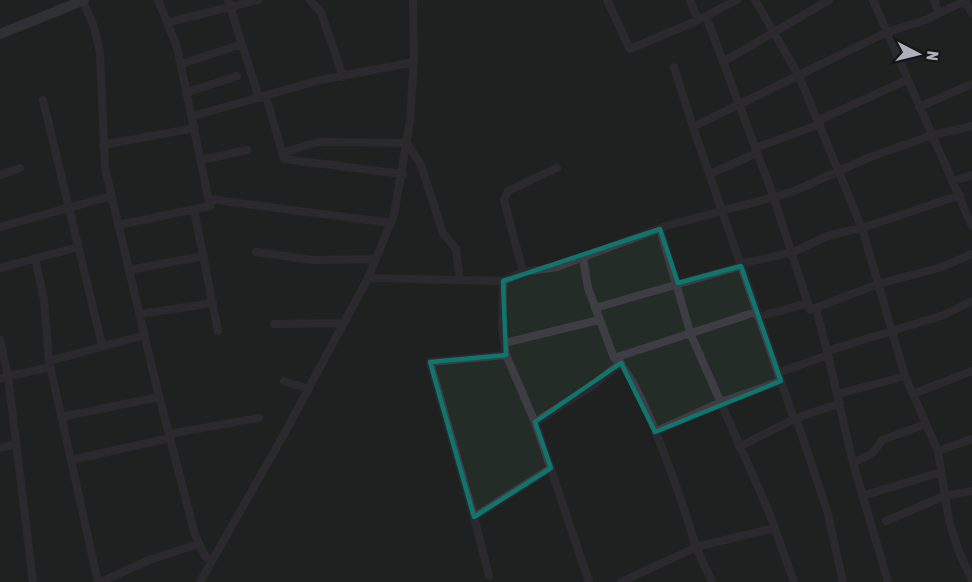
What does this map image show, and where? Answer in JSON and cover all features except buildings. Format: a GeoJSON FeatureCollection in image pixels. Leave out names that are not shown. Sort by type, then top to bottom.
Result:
{"type":"FeatureCollection","features":[{"type":"Feature","properties":{"kind":"street"},"geometry":{"type":"LineString","coordinates":[[0,34],[83,0],[94,27],[100,52],[103,145],[111,196],[159,397],[198,544],[205,556],[212,561]]}},
{"type":"Feature","properties":{"kind":"street"},"geometry":{"type":"LineString","coordinates":[[118,225],[210,206],[182,64],[169,22],[158,0]]}},
{"type":"Feature","properties":{"kind":"street"},"geometry":{"type":"LineString","coordinates":[[169,22],[229,3],[258,0]]}},
{"type":"Feature","properties":{"kind":"street"},"geometry":{"type":"LineString","coordinates":[[310,0],[321,12],[343,77]]}},
{"type":"Feature","properties":{"kind":"street"},"geometry":{"type":"LineString","coordinates":[[200,582],[309,389],[342,323],[368,278],[391,223],[403,174],[407,143],[414,62],[413,0]]}},
{"type":"Feature","properties":{"kind":"street"},"geometry":{"type":"LineString","coordinates":[[607,0],[630,49],[698,20],[737,0]]}},
{"type":"Feature","properties":{"kind":"street"},"geometry":{"type":"LineString","coordinates":[[690,0],[698,20]]}},
{"type":"Feature","properties":{"kind":"street"},"geometry":{"type":"LineString","coordinates":[[755,0],[799,76],[862,228],[905,376],[938,451],[944,496],[959,552],[972,580]]}},
{"type":"Feature","properties":{"kind":"street"},"geometry":{"type":"LineString","coordinates":[[723,62],[829,0]]}},
{"type":"Feature","properties":{"kind":"street"},"geometry":{"type":"LineString","coordinates":[[873,0],[972,226]]}},
{"type":"Feature","properties":{"kind":"street"},"geometry":{"type":"LineString","coordinates":[[934,0],[939,13]]}},
{"type":"Feature","properties":{"kind":"street"},"geometry":{"type":"LineString","coordinates":[[693,127],[887,32],[939,13],[961,1],[967,2],[972,13]]}},
{"type":"Feature","properties":{"kind":"street"},"geometry":{"type":"LineString","coordinates":[[229,3],[284,159],[403,174]]}},
{"type":"Feature","properties":{"kind":"street"},"geometry":{"type":"LineString","coordinates":[[706,16],[773,195],[810,310],[878,284],[942,267],[972,254]]}},
{"type":"Feature","properties":{"kind":"street"},"geometry":{"type":"LineString","coordinates":[[182,64],[242,44]]}},
{"type":"Feature","properties":{"kind":"street"},"geometry":{"type":"LineString","coordinates":[[193,116],[320,80],[414,62]]}},
{"type":"Feature","properties":{"kind":"street"},"geometry":{"type":"LineString","coordinates":[[674,67],[757,314],[827,510],[843,582]]}},
{"type":"Feature","properties":{"kind":"street"},"geometry":{"type":"LineString","coordinates":[[188,92],[237,76]]}},
{"type":"Feature","properties":{"kind":"street"},"geometry":{"type":"LineString","coordinates":[[710,174],[756,150],[907,80]]}},
{"type":"Feature","properties":{"kind":"street"},"geometry":{"type":"LineString","coordinates":[[919,106],[972,84]]}},
{"type":"Feature","properties":{"kind":"street"},"geometry":{"type":"LineString","coordinates":[[43,100],[102,345]]}},
{"type":"Feature","properties":{"kind":"street"},"geometry":{"type":"LineString","coordinates":[[368,278],[503,281],[524,272],[557,267],[699,216],[723,213],[773,195],[810,186],[870,157],[933,135],[972,126]]}},
{"type":"Feature","properties":{"kind":"street"},"geometry":{"type":"LineString","coordinates":[[103,145],[195,128]]}},
{"type":"Feature","properties":{"kind":"street"},"geometry":{"type":"LineString","coordinates":[[282,153],[318,142],[407,143]]}},
{"type":"Feature","properties":{"kind":"street"},"geometry":{"type":"LineString","coordinates":[[407,143],[421,165],[443,233],[456,249],[460,280]]}},
{"type":"Feature","properties":{"kind":"street"},"geometry":{"type":"LineString","coordinates":[[201,160],[247,150]]}},
{"type":"Feature","properties":{"kind":"street"},"geometry":{"type":"LineString","coordinates":[[0,175],[20,168]]}},
{"type":"Feature","properties":{"kind":"street"},"geometry":{"type":"LineString","coordinates":[[524,272],[504,200],[508,190],[557,168]]}},
{"type":"Feature","properties":{"kind":"street"},"geometry":{"type":"LineString","coordinates":[[953,181],[972,175]]}},
{"type":"Feature","properties":{"kind":"street"},"geometry":{"type":"LineString","coordinates":[[595,308],[793,252],[830,235],[862,228],[960,195]]}},
{"type":"Feature","properties":{"kind":"street"},"geometry":{"type":"LineString","coordinates":[[0,227],[111,196]]}},
{"type":"Feature","properties":{"kind":"street"},"geometry":{"type":"LineString","coordinates":[[209,199],[391,223]]}},
{"type":"Feature","properties":{"kind":"street"},"geometry":{"type":"LineString","coordinates":[[194,210],[218,331]]}},
{"type":"Feature","properties":{"kind":"street"},"geometry":{"type":"LineString","coordinates":[[660,229],[671,270],[678,283],[691,335],[775,528],[794,582]]}},
{"type":"Feature","properties":{"kind":"street"},"geometry":{"type":"LineString","coordinates":[[0,268],[78,247]]}},
{"type":"Feature","properties":{"kind":"street"},"geometry":{"type":"LineString","coordinates":[[256,252],[314,260],[376,259]]}},
{"type":"Feature","properties":{"kind":"street"},"geometry":{"type":"LineString","coordinates":[[129,270],[204,256]]}},
{"type":"Feature","properties":{"kind":"street"},"geometry":{"type":"LineString","coordinates":[[35,258],[44,300],[49,364],[99,582],[149,560],[198,544]]}},
{"type":"Feature","properties":{"kind":"street"},"geometry":{"type":"LineString","coordinates":[[583,258],[599,320],[655,432],[696,548],[712,582]]}},
{"type":"Feature","properties":{"kind":"street"},"geometry":{"type":"LineString","coordinates":[[503,281],[506,355],[535,422],[590,582]]}},
{"type":"Feature","properties":{"kind":"street"},"geometry":{"type":"LineString","coordinates":[[778,373],[827,353],[944,315],[972,301]]}},
{"type":"Feature","properties":{"kind":"street"},"geometry":{"type":"LineString","coordinates":[[140,314],[213,303]]}},
{"type":"Feature","properties":{"kind":"street"},"geometry":{"type":"LineString","coordinates":[[535,422],[589,388],[618,360],[757,314],[808,303]]}},
{"type":"Feature","properties":{"kind":"street"},"geometry":{"type":"LineString","coordinates":[[816,308],[853,463],[888,582]]}},
{"type":"Feature","properties":{"kind":"street"},"geometry":{"type":"LineString","coordinates":[[504,342],[599,320]]}},
{"type":"Feature","properties":{"kind":"street"},"geometry":{"type":"LineString","coordinates":[[274,324],[342,323]]}},
{"type":"Feature","properties":{"kind":"street"},"geometry":{"type":"LineString","coordinates":[[4,377],[102,345],[145,334]]}},
{"type":"Feature","properties":{"kind":"street"},"geometry":{"type":"LineString","coordinates":[[0,340],[33,582]]}},
{"type":"Feature","properties":{"kind":"street"},"geometry":{"type":"LineString","coordinates":[[489,576],[430,362],[506,355]]}},
{"type":"Feature","properties":{"kind":"street"},"geometry":{"type":"LineString","coordinates":[[913,394],[972,370]]}},
{"type":"Feature","properties":{"kind":"street"},"geometry":{"type":"LineString","coordinates":[[739,447],[795,418],[839,399],[905,376]]}},
{"type":"Feature","properties":{"kind":"street"},"geometry":{"type":"LineString","coordinates":[[284,381],[309,389]]}},
{"type":"Feature","properties":{"kind":"street"},"geometry":{"type":"LineString","coordinates":[[655,432],[721,402],[781,381]]}},
{"type":"Feature","properties":{"kind":"street"},"geometry":{"type":"LineString","coordinates":[[61,417],[159,397]]}},
{"type":"Feature","properties":{"kind":"street"},"geometry":{"type":"LineString","coordinates":[[71,460],[170,436],[259,418]]}},
{"type":"Feature","properties":{"kind":"street"},"geometry":{"type":"LineString","coordinates":[[853,463],[873,453],[882,440],[926,424]]}},
{"type":"Feature","properties":{"kind":"street"},"geometry":{"type":"LineString","coordinates":[[938,451],[972,439]]}},
{"type":"Feature","properties":{"kind":"street"},"geometry":{"type":"LineString","coordinates":[[0,448],[14,444]]}},
{"type":"Feature","properties":{"kind":"street"},"geometry":{"type":"LineString","coordinates":[[474,517],[551,468]]}},
{"type":"Feature","properties":{"kind":"street"},"geometry":{"type":"LineString","coordinates":[[862,496],[941,472]]}},
{"type":"Feature","properties":{"kind":"street"},"geometry":{"type":"LineString","coordinates":[[886,521],[944,496],[972,491]]}},
{"type":"Feature","properties":{"kind":"street"},"geometry":{"type":"LineString","coordinates":[[621,582],[696,548],[775,528]]}},
{"type":"Feature","properties":{"kind":"highlighted area"},"geometry":{"type":"Polygon","coordinates":[[[660,229],[678,283],[741,266],[781,381],[655,432],[621,363],[535,422],[551,468],[474,517],[430,362],[506,355],[503,281],[660,229]]]}},
{"type":"Feature","properties":{"kind":"shaded area"},"geometry":{"type":"Polygon","coordinates":[[[0,0],[972,0],[972,582],[0,582],[0,0]]]}}]}
